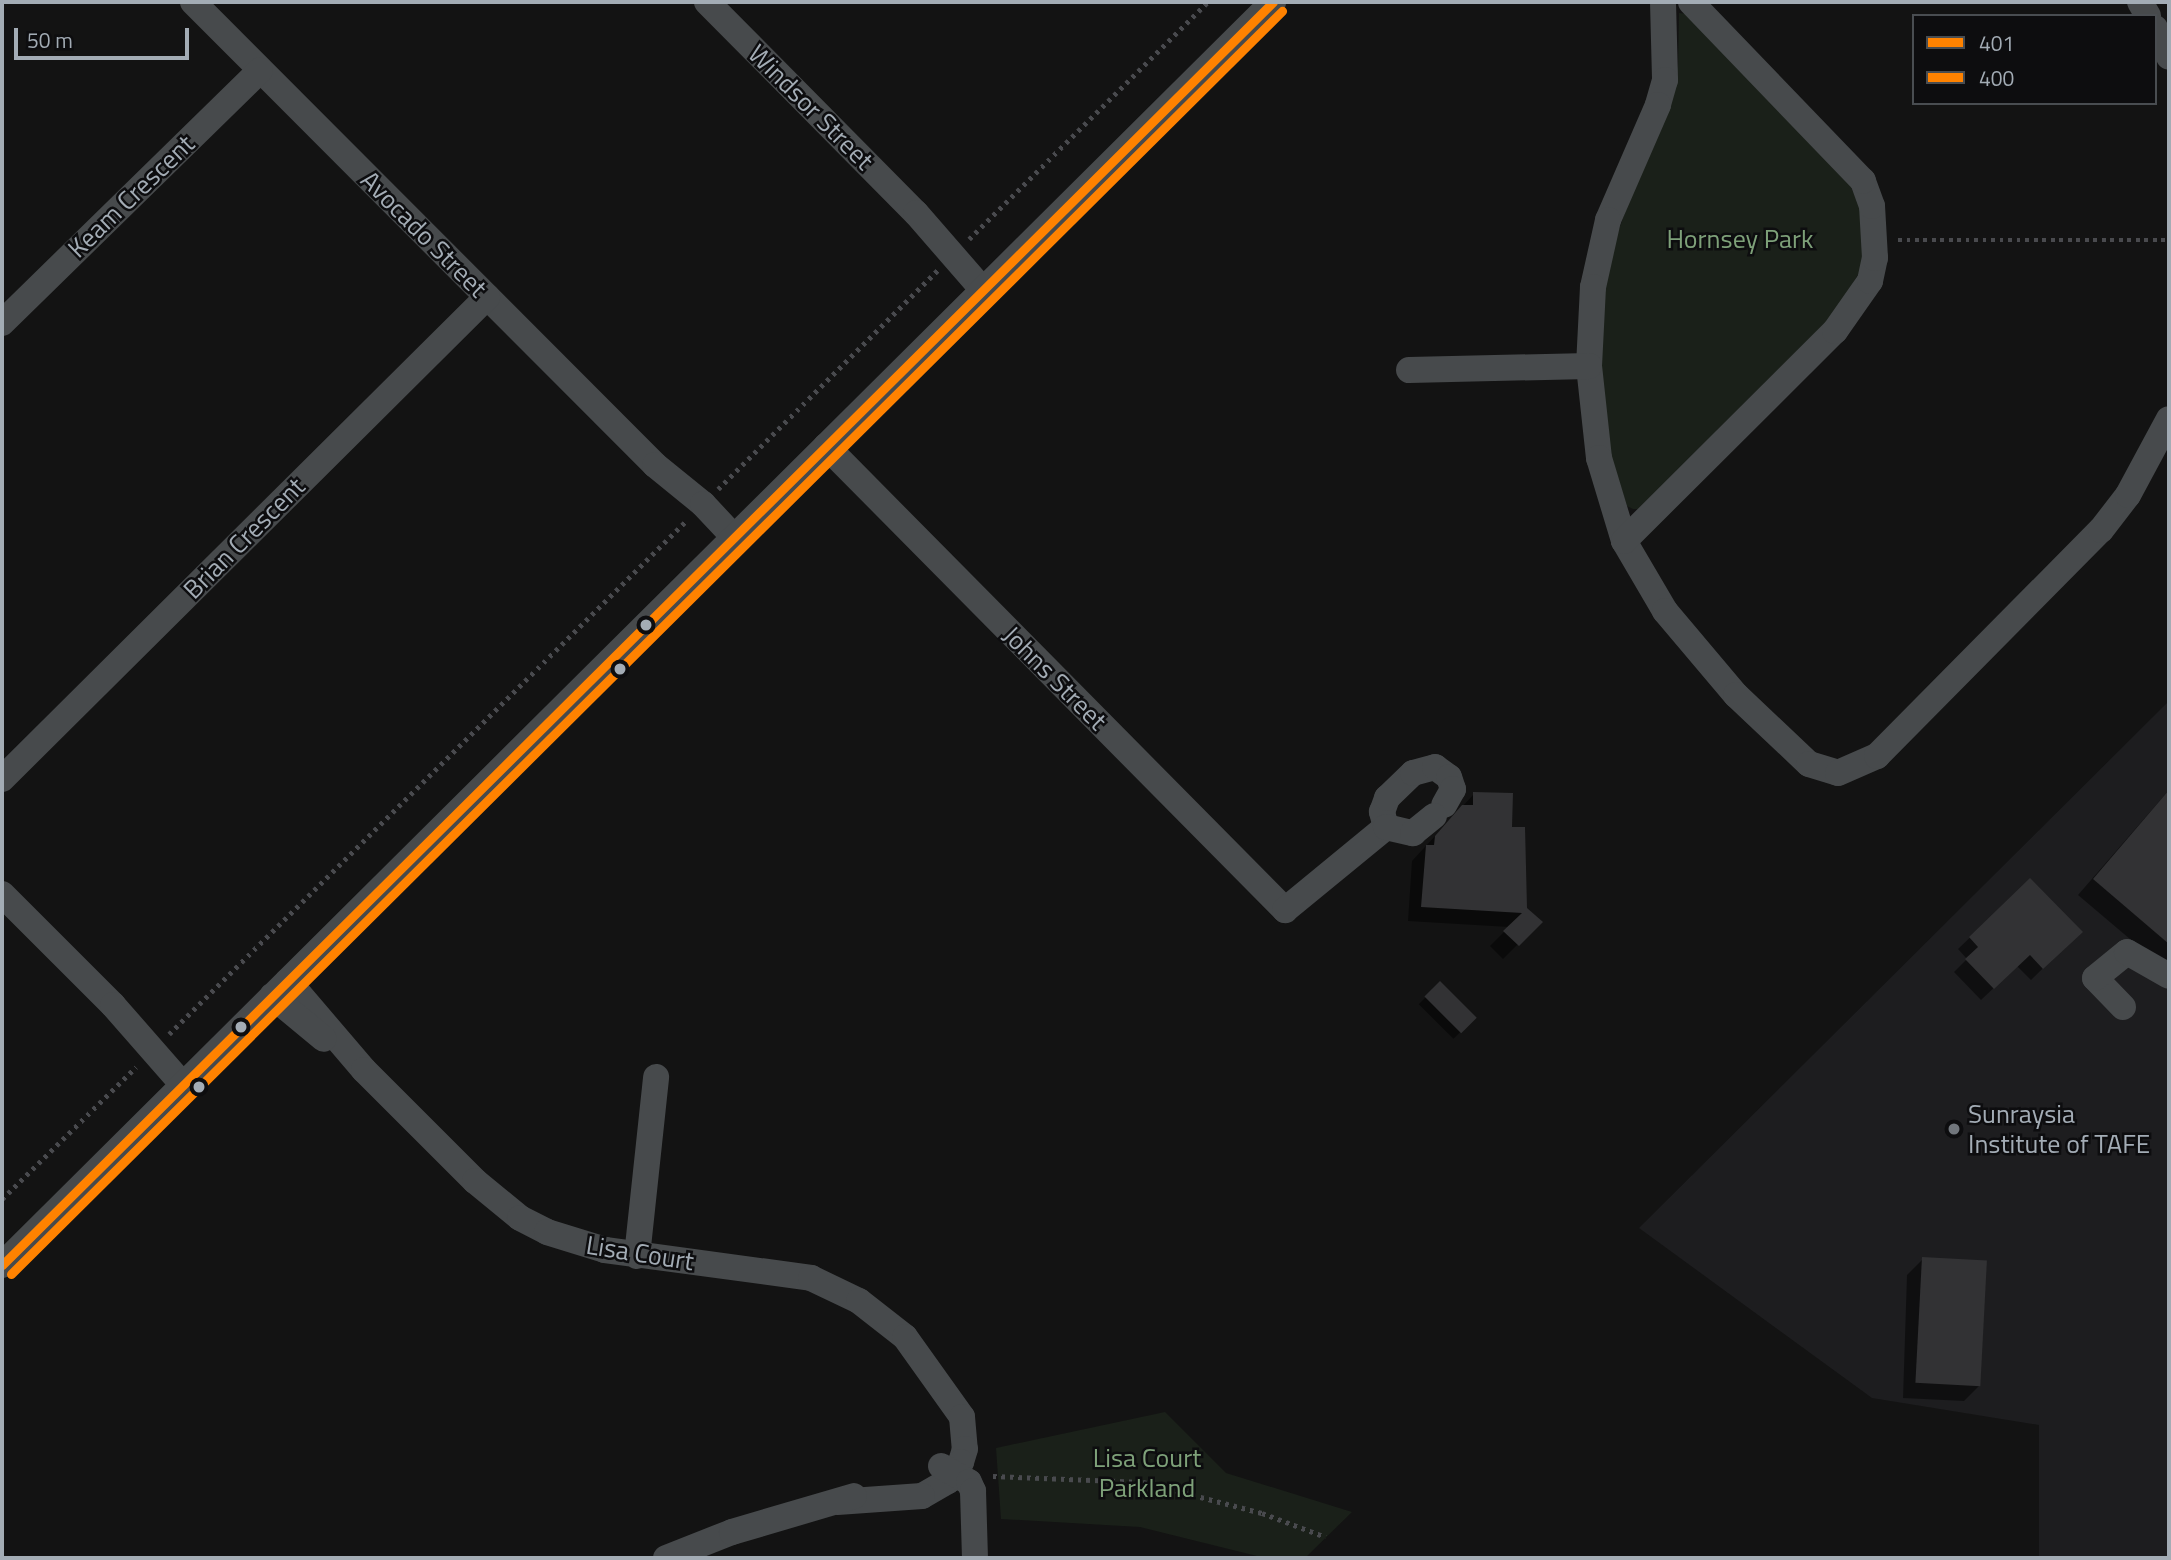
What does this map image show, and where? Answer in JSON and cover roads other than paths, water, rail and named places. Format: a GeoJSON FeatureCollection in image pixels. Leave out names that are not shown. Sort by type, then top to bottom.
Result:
{"type":"FeatureCollection","features":[{"type":"Feature","properties":{"kind":"street","name":"Avocado Street"},"geometry":{"type":"LineString","coordinates":[[193,2],[729,542]]}},
{"type":"Feature","properties":{"kind":"street","name":"Windsor Street"},"geometry":{"type":"LineString","coordinates":[[706,2],[988,285]]}},
{"type":"Feature","properties":{"kind":"street"},"geometry":{"type":"LineString","coordinates":[[2,1265],[1273,2]]}},
{"type":"Feature","properties":{"kind":"street"},"geometry":{"type":"LineString","coordinates":[[1663,2],[1665,80],[1658,105],[1622,181],[1599,252],[1590,314],[1589,366],[1599,458],[1624,541],[1665,611],[1736,695],[1809,764],[1825,771],[1850,771],[1878,756],[2070,565],[2128,495],[2169,419]]}},
{"type":"Feature","properties":{"kind":"street"},"geometry":{"type":"LineString","coordinates":[[1624,541],[1835,331],[1870,281],[1876,240],[1872,206],[1863,181],[1845,158],[1691,2]]}},
{"type":"Feature","properties":{"kind":"street"},"geometry":{"type":"LineString","coordinates":[[2157,32],[2169,57]]}},
{"type":"Feature","properties":{"kind":"street","name":"Keam Crescent"},"geometry":{"type":"LineString","coordinates":[[2,323],[260,70]]}},
{"type":"Feature","properties":{"kind":"street","name":"Brian Crescent"},"geometry":{"type":"LineString","coordinates":[[2,779],[487,297]]}},
{"type":"Feature","properties":{"kind":"street"},"geometry":{"type":"LineString","coordinates":[[1409,370],[1589,366]]}},
{"type":"Feature","properties":{"kind":"street","name":"Johns Street"},"geometry":{"type":"LineString","coordinates":[[825,446],[1285,910],[1387,827]]}},
{"type":"Feature","properties":{"kind":"street"},"geometry":{"type":"LineString","coordinates":[[1435,767],[1449,776],[1453,789],[1439,811],[1413,833],[1387,827],[1382,812],[1387,798],[1419,769],[1435,767]]}},
{"type":"Feature","properties":{"kind":"street"},"geometry":{"type":"LineString","coordinates":[[2,894],[188,1080]]}},
{"type":"Feature","properties":{"kind":"street"},"geometry":{"type":"LineString","coordinates":[[2123,1007],[2095,978],[2127,953],[2169,976]]}},
{"type":"Feature","properties":{"kind":"street","name":"Lisa Court"},"geometry":{"type":"LineString","coordinates":[[280,989],[475,1181],[520,1218],[576,1244],[637,1256],[780,1271],[837,1289],[905,1337],[938,1382],[950,1438],[948,1473]]}},
{"type":"Feature","properties":{"kind":"street"},"geometry":{"type":"LineString","coordinates":[[637,1256],[656,1077]]}},
{"type":"Feature","properties":{"kind":"street"},"geometry":{"type":"LineString","coordinates":[[666,1558],[745,1528],[948,1473],[972,1514],[975,1558]]}},
{"type":"Feature","properties":{"kind":"place","name":"Sunraysia Institute of TAFE"},"geometry":{"type":"Point","coordinates":[1954,1129]}},
{"type":"Feature","properties":{"kind":"park label","name":"Hornsey Park"},"geometry":{"type":"Point","coordinates":[1740,239]}},
{"type":"Feature","properties":{"kind":"park label","name":"Lisa Court Parkland"},"geometry":{"type":"Point","coordinates":[1147,1473]}}]}
